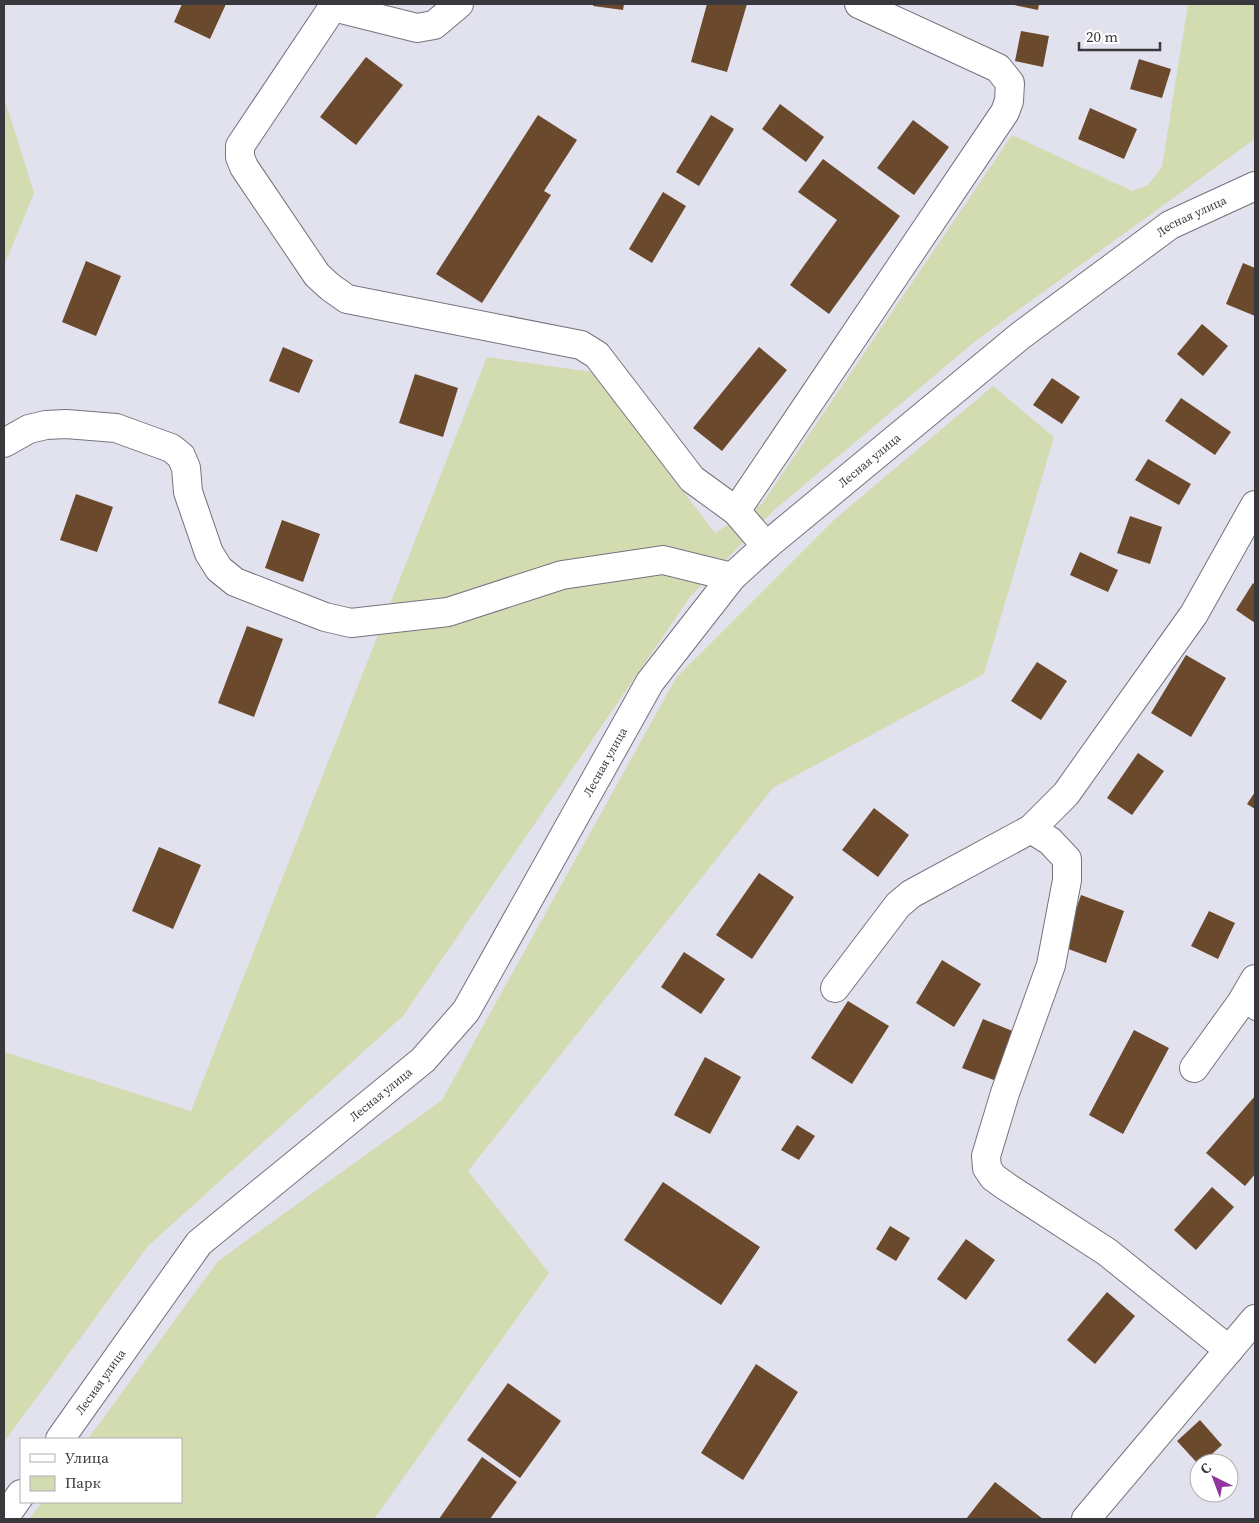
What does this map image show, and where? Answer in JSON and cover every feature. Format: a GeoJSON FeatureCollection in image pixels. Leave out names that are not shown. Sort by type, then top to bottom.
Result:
{"type":"FeatureCollection","features":[{"type":"Feature","properties":{"kind":"street"},"geometry":{"type":"LineString","coordinates":[[459,4],[434,25],[416,28],[333,6],[240,146],[240,158],[244,166],[318,275],[330,287],[347,299],[581,345],[597,355],[692,479],[736,511],[766,546]]}},
{"type":"Feature","properties":{"kind":"street"},"geometry":{"type":"LineString","coordinates":[[736,511],[1005,112],[1009,101],[1010,83],[998,68],[859,4]]}},
{"type":"Feature","properties":{"kind":"street","name":"Лесная улица"},"geometry":{"type":"LineString","coordinates":[[61,1438],[199,1243],[423,1060],[466,1011],[650,682],[732,577],[766,546],[1020,336],[1060,306],[1170,225],[1255,186]]}},
{"type":"Feature","properties":{"kind":"street"},"geometry":{"type":"LineString","coordinates":[[4,443],[29,429],[46,424],[66,424],[116,428],[171,448],[181,456],[186,468],[188,492],[209,553],[219,569],[235,582],[326,617],[351,623],[448,612],[562,575],[663,560],[732,577]]}},
{"type":"Feature","properties":{"kind":"street"},"geometry":{"type":"LineString","coordinates":[[835,988],[898,906],[911,894],[1032,829],[1066,794],[1194,614],[1255,505]]}},
{"type":"Feature","properties":{"kind":"street"},"geometry":{"type":"LineString","coordinates":[[1032,829],[1050,841],[1067,859],[1067,880],[1050,965],[1005,1093],[986,1156],[987,1168],[994,1177],[1007,1187],[1107,1252],[1229,1350]]}},
{"type":"Feature","properties":{"kind":"street"},"geometry":{"type":"LineString","coordinates":[[1194,1068],[1248,1008],[1255,979]]}},
{"type":"Feature","properties":{"kind":"street"},"geometry":{"type":"LineString","coordinates":[[1086,1519],[1255,1319]]}},
{"type":"Feature","properties":{"kind":"street"},"geometry":{"type":"LineString","coordinates":[[4,1518],[20,1495]]}},
{"type":"Feature","properties":{"kind":"green space"},"geometry":{"type":"Polygon","coordinates":[[[1188,4],[1255,4],[1255,139],[978,339],[773,511],[690,597],[403,1016],[148,1246],[4,1442],[4,1052],[191,1111],[487,357],[592,372],[715,533],[762,504],[1012,135],[1132,191],[1148,185],[1162,167],[1188,4]]]}},
{"type":"Feature","properties":{"kind":"green space"},"geometry":{"type":"Polygon","coordinates":[[[4,97],[34,193],[4,266],[4,97]]]}},
{"type":"Feature","properties":{"kind":"green space"},"geometry":{"type":"Polygon","coordinates":[[[993,386],[1054,437],[984,674],[773,788],[468,1171],[549,1273],[374,1519],[29,1519],[41,1503],[182,1503],[182,1438],[89,1438],[218,1261],[442,1100],[676,678],[835,519],[993,386]]]}},
{"type":"Feature","properties":{"kind":"building"},"geometry":{"type":"Polygon","coordinates":[[[182,4],[226,4],[210,39],[174,22],[182,4]]]}},
{"type":"Feature","properties":{"kind":"building"},"geometry":{"type":"Polygon","coordinates":[[[594,4],[624,4],[623,10],[593,6],[594,4]]]}},
{"type":"Feature","properties":{"kind":"building"},"geometry":{"type":"Polygon","coordinates":[[[707,4],[747,4],[727,72],[691,62],[707,4]]]}},
{"type":"Feature","properties":{"kind":"building"},"geometry":{"type":"Polygon","coordinates":[[[1009,4],[1039,4],[1038,10],[1009,4]]]}},
{"type":"Feature","properties":{"kind":"building"},"geometry":{"type":"Polygon","coordinates":[[[1021,31],[1049,36],[1043,67],[1015,61],[1021,31]]]}},
{"type":"Feature","properties":{"kind":"building"},"geometry":{"type":"Polygon","coordinates":[[[366,57],[403,85],[356,145],[320,117],[366,57]]]}},
{"type":"Feature","properties":{"kind":"building"},"geometry":{"type":"Polygon","coordinates":[[[1139,59],[1171,69],[1162,98],[1130,89],[1139,59]]]}},
{"type":"Feature","properties":{"kind":"building"},"geometry":{"type":"Polygon","coordinates":[[[780,104],[824,137],[806,162],[762,129],[780,104]]]}},
{"type":"Feature","properties":{"kind":"building"},"geometry":{"type":"Polygon","coordinates":[[[1090,108],[1137,129],[1124,159],[1078,139],[1090,108]]]}},
{"type":"Feature","properties":{"kind":"building"},"geometry":{"type":"Polygon","coordinates":[[[538,115],[577,140],[544,191],[551,195],[482,303],[436,274],[538,115]]]}},
{"type":"Feature","properties":{"kind":"building"},"geometry":{"type":"Polygon","coordinates":[[[711,115],[734,129],[699,186],[676,172],[711,115]]]}},
{"type":"Feature","properties":{"kind":"building"},"geometry":{"type":"Polygon","coordinates":[[[913,120],[949,147],[914,195],[877,168],[913,120]]]}},
{"type":"Feature","properties":{"kind":"building"},"geometry":{"type":"Polygon","coordinates":[[[823,159],[900,216],[829,314],[790,285],[837,220],[798,192],[823,159]]]}},
{"type":"Feature","properties":{"kind":"building"},"geometry":{"type":"Polygon","coordinates":[[[663,192],[686,206],[652,263],[629,249],[663,192]]]}},
{"type":"Feature","properties":{"kind":"building"},"geometry":{"type":"Polygon","coordinates":[[[86,261],[121,276],[96,336],[62,322],[86,261]]]}},
{"type":"Feature","properties":{"kind":"building"},"geometry":{"type":"Polygon","coordinates":[[[1243,263],[1255,268],[1255,316],[1226,304],[1243,263]]]}},
{"type":"Feature","properties":{"kind":"building"},"geometry":{"type":"Polygon","coordinates":[[[1202,324],[1228,346],[1203,376],[1177,354],[1202,324]]]}},
{"type":"Feature","properties":{"kind":"building"},"geometry":{"type":"Polygon","coordinates":[[[283,347],[313,360],[299,393],[269,381],[283,347]]]}},
{"type":"Feature","properties":{"kind":"building"},"geometry":{"type":"Polygon","coordinates":[[[759,347],[787,370],[722,451],[693,428],[759,347]]]}},
{"type":"Feature","properties":{"kind":"building"},"geometry":{"type":"Polygon","coordinates":[[[415,374],[458,388],[443,437],[399,423],[415,374]]]}},
{"type":"Feature","properties":{"kind":"building"},"geometry":{"type":"Polygon","coordinates":[[[1052,378],[1080,397],[1062,424],[1033,405],[1052,378]]]}},
{"type":"Feature","properties":{"kind":"building"},"geometry":{"type":"Polygon","coordinates":[[[1181,398],[1231,432],[1215,455],[1165,421],[1181,398]]]}},
{"type":"Feature","properties":{"kind":"building"},"geometry":{"type":"Polygon","coordinates":[[[1148,459],[1191,484],[1179,505],[1135,480],[1148,459]]]}},
{"type":"Feature","properties":{"kind":"building"},"geometry":{"type":"Polygon","coordinates":[[[76,494],[113,507],[97,552],[60,540],[76,494]]]}},
{"type":"Feature","properties":{"kind":"building"},"geometry":{"type":"Polygon","coordinates":[[[1130,516],[1162,527],[1150,564],[1117,553],[1130,516]]]}},
{"type":"Feature","properties":{"kind":"building"},"geometry":{"type":"Polygon","coordinates":[[[282,520],[320,534],[303,582],[265,568],[282,520]]]}},
{"type":"Feature","properties":{"kind":"building"},"geometry":{"type":"Polygon","coordinates":[[[1080,552],[1118,570],[1108,592],[1070,575],[1080,552]]]}},
{"type":"Feature","properties":{"kind":"building"},"geometry":{"type":"Polygon","coordinates":[[[1253,583],[1255,585],[1255,623],[1236,610],[1253,583]]]}},
{"type":"Feature","properties":{"kind":"building"},"geometry":{"type":"Polygon","coordinates":[[[247,626],[283,639],[254,717],[218,703],[247,626]]]}},
{"type":"Feature","properties":{"kind":"building"},"geometry":{"type":"Polygon","coordinates":[[[1186,655],[1226,678],[1191,737],[1151,713],[1186,655]]]}},
{"type":"Feature","properties":{"kind":"building"},"geometry":{"type":"Polygon","coordinates":[[[1037,662],[1067,681],[1041,720],[1011,701],[1037,662]]]}},
{"type":"Feature","properties":{"kind":"building"},"geometry":{"type":"Polygon","coordinates":[[[1138,753],[1164,771],[1132,815],[1107,798],[1138,753]]]}},
{"type":"Feature","properties":{"kind":"building"},"geometry":{"type":"Polygon","coordinates":[[[1255,792],[1255,809],[1247,804],[1255,792]]]}},
{"type":"Feature","properties":{"kind":"building"},"geometry":{"type":"Polygon","coordinates":[[[874,808],[909,835],[878,877],[842,850],[874,808]]]}},
{"type":"Feature","properties":{"kind":"building"},"geometry":{"type":"Polygon","coordinates":[[[159,847],[201,865],[173,929],[132,911],[159,847]]]}},
{"type":"Feature","properties":{"kind":"building"},"geometry":{"type":"Polygon","coordinates":[[[759,873],[794,897],[752,959],[716,935],[759,873]]]}},
{"type":"Feature","properties":{"kind":"building"},"geometry":{"type":"Polygon","coordinates":[[[1081,895],[1124,911],[1106,963],[1063,947],[1081,895]]]}},
{"type":"Feature","properties":{"kind":"building"},"geometry":{"type":"Polygon","coordinates":[[[1209,911],[1235,923],[1218,959],[1191,946],[1209,911]]]}},
{"type":"Feature","properties":{"kind":"building"},"geometry":{"type":"Polygon","coordinates":[[[684,952],[725,979],[701,1014],[661,987],[684,952]]]}},
{"type":"Feature","properties":{"kind":"building"},"geometry":{"type":"Polygon","coordinates":[[[942,960],[981,984],[954,1027],[916,1003],[942,960]]]}},
{"type":"Feature","properties":{"kind":"building"},"geometry":{"type":"Polygon","coordinates":[[[848,1001],[889,1026],[852,1084],[811,1058],[848,1001]]]}},
{"type":"Feature","properties":{"kind":"building"},"geometry":{"type":"Polygon","coordinates":[[[983,1019],[1015,1032],[994,1080],[962,1068],[983,1019]]]}},
{"type":"Feature","properties":{"kind":"building"},"geometry":{"type":"Polygon","coordinates":[[[1134,1030],[1169,1048],[1123,1134],[1089,1115],[1134,1030]]]}},
{"type":"Feature","properties":{"kind":"building"},"geometry":{"type":"Polygon","coordinates":[[[705,1057],[741,1077],[710,1134],[674,1115],[705,1057]]]}},
{"type":"Feature","properties":{"kind":"building"},"geometry":{"type":"Polygon","coordinates":[[[1255,1096],[1255,1174],[1245,1186],[1206,1153],[1255,1096]]]}},
{"type":"Feature","properties":{"kind":"building"},"geometry":{"type":"Polygon","coordinates":[[[797,1125],[815,1136],[799,1160],[781,1150],[797,1125]]]}},
{"type":"Feature","properties":{"kind":"building"},"geometry":{"type":"Polygon","coordinates":[[[663,1182],[760,1247],[721,1305],[624,1240],[663,1182]]]}},
{"type":"Feature","properties":{"kind":"building"},"geometry":{"type":"Polygon","coordinates":[[[1212,1187],[1234,1207],[1196,1250],[1174,1230],[1212,1187]]]}},
{"type":"Feature","properties":{"kind":"building"},"geometry":{"type":"Polygon","coordinates":[[[890,1226],[910,1238],[896,1261],[876,1249],[890,1226]]]}},
{"type":"Feature","properties":{"kind":"building"},"geometry":{"type":"Polygon","coordinates":[[[966,1239],[995,1260],[966,1300],[937,1279],[966,1239]]]}},
{"type":"Feature","properties":{"kind":"building"},"geometry":{"type":"Polygon","coordinates":[[[1107,1292],[1135,1316],[1095,1364],[1067,1340],[1107,1292]]]}},
{"type":"Feature","properties":{"kind":"building"},"geometry":{"type":"Polygon","coordinates":[[[756,1364],[798,1392],[743,1480],[701,1453],[756,1364]]]}},
{"type":"Feature","properties":{"kind":"building"},"geometry":{"type":"Polygon","coordinates":[[[508,1383],[561,1421],[520,1478],[467,1440],[508,1383]]]}},
{"type":"Feature","properties":{"kind":"building"},"geometry":{"type":"Polygon","coordinates":[[[1200,1420],[1222,1445],[1213,1453],[1189,1454],[1177,1441],[1200,1420]]]}},
{"type":"Feature","properties":{"kind":"building"},"geometry":{"type":"Polygon","coordinates":[[[482,1457],[517,1482],[490,1519],[439,1519],[482,1457]]]}},
{"type":"Feature","properties":{"kind":"building"},"geometry":{"type":"Polygon","coordinates":[[[995,1482],[1043,1519],[966,1519],[995,1482]]]}}]}
